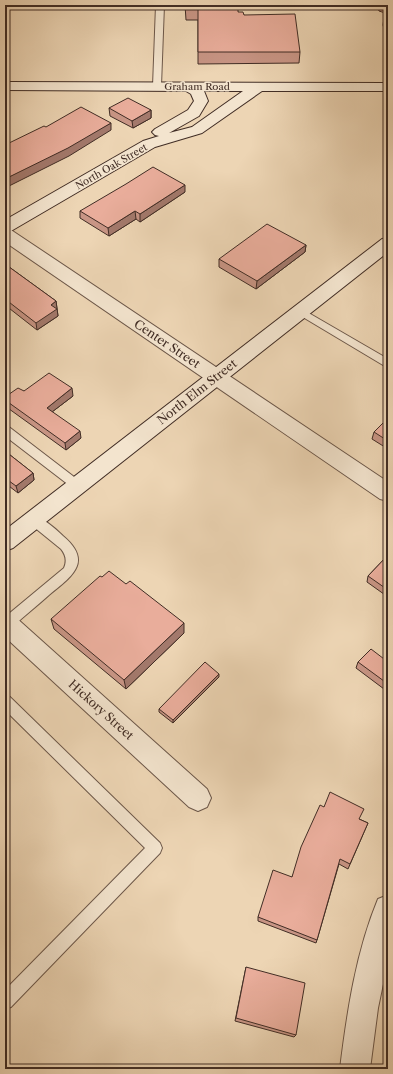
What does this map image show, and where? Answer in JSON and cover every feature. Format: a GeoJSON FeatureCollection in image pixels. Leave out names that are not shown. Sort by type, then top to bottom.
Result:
{"type":"FeatureCollection","features":[{"type":"Feature","properties":{"kind":"main road","name":"Graham Road"},"geometry":{"type":"LineString","coordinates":[[5,86],[388,87]]}},
{"type":"Feature","properties":{"kind":"main road"},"geometry":{"type":"LineString","coordinates":[[149,144],[157,134],[194,113],[201,101],[197,92],[189,86]]}},
{"type":"Feature","properties":{"kind":"main road","name":"North Oak Street"},"geometry":{"type":"LineString","coordinates":[[5,227],[149,144],[197,130],[260,86]]}},
{"type":"Feature","properties":{"kind":"main road","name":"Center Street"},"geometry":{"type":"LineString","coordinates":[[5,234],[388,493]]}},
{"type":"Feature","properties":{"kind":"main road","name":"North Elm Street"},"geometry":{"type":"LineString","coordinates":[[5,542],[388,243]]}},
{"type":"Feature","properties":{"kind":"main road","name":"Hickory Street"},"geometry":{"type":"LineString","coordinates":[[6,622],[198,798]]}},
{"type":"Feature","properties":{"kind":"main road"},"geometry":{"type":"LineString","coordinates":[[355,1069],[360,1019],[376,943],[388,909]]}},
{"type":"Feature","properties":{"kind":"lane"},"geometry":{"type":"LineString","coordinates":[[157,86],[160,5]]}},
{"type":"Feature","properties":{"kind":"lane"},"geometry":{"type":"LineString","coordinates":[[300,311],[388,364]]}},
{"type":"Feature","properties":{"kind":"lane"},"geometry":{"type":"LineString","coordinates":[[5,430],[78,486]]}},
{"type":"Feature","properties":{"kind":"lane"},"geometry":{"type":"LineString","coordinates":[[6,622],[68,572],[72,564],[72,554],[68,547],[34,520]]}},
{"type":"Feature","properties":{"kind":"lane"},"geometry":{"type":"LineString","coordinates":[[5,701],[155,848],[5,1001]]}},
{"type":"Feature","properties":{"kind":"building"},"geometry":{"type":"Polygon","coordinates":[[[185,5],[238,5],[238,12],[243,12],[244,15],[295,14],[300,52],[198,52],[198,8],[185,8],[185,5]]]}},
{"type":"Feature","properties":{"kind":"building"},"geometry":{"type":"Polygon","coordinates":[[[384,18],[388,18],[388,32],[384,18]]]}},
{"type":"Feature","properties":{"kind":"building"},"geometry":{"type":"Polygon","coordinates":[[[128,98],[151,110],[132,121],[109,108],[128,98]]]}},
{"type":"Feature","properties":{"kind":"building"},"geometry":{"type":"Polygon","coordinates":[[[81,107],[111,123],[68,148],[5,179],[5,145],[44,126],[46,127],[81,107]]]}},
{"type":"Feature","properties":{"kind":"building"},"geometry":{"type":"Polygon","coordinates":[[[153,167],[185,185],[140,214],[135,211],[108,228],[80,211],[126,184],[153,167]]]}},
{"type":"Feature","properties":{"kind":"building"},"geometry":{"type":"Polygon","coordinates":[[[267,224],[306,245],[257,281],[219,259],[267,224]]]}},
{"type":"Feature","properties":{"kind":"building"},"geometry":{"type":"Polygon","coordinates":[[[5,264],[56,301],[51,305],[57,309],[36,323],[5,299],[5,264]]]}},
{"type":"Feature","properties":{"kind":"building"},"geometry":{"type":"Polygon","coordinates":[[[49,373],[72,388],[47,408],[80,431],[65,443],[5,400],[5,397],[18,388],[24,391],[49,373]]]}},
{"type":"Feature","properties":{"kind":"building"},"geometry":{"type":"Polygon","coordinates":[[[388,418],[388,441],[374,432],[388,418]]]}},
{"type":"Feature","properties":{"kind":"building"},"geometry":{"type":"Polygon","coordinates":[[[5,451],[33,473],[16,486],[5,478],[5,451]]]}},
{"type":"Feature","properties":{"kind":"building"},"geometry":{"type":"Polygon","coordinates":[[[388,555],[388,590],[368,576],[388,555]]]}},
{"type":"Feature","properties":{"kind":"building"},"geometry":{"type":"Polygon","coordinates":[[[109,571],[126,584],[130,581],[184,623],[124,680],[51,619],[100,576],[102,577],[109,571]]]}},
{"type":"Feature","properties":{"kind":"building"},"geometry":{"type":"Polygon","coordinates":[[[371,649],[388,662],[388,684],[358,662],[371,649]]]}},
{"type":"Feature","properties":{"kind":"building"},"geometry":{"type":"Polygon","coordinates":[[[205,662],[219,674],[173,720],[159,709],[205,662]]]}},
{"type":"Feature","properties":{"kind":"building"},"geometry":{"type":"Polygon","coordinates":[[[330,792],[364,809],[359,819],[368,823],[350,864],[340,859],[317,940],[258,917],[273,870],[292,877],[301,847],[320,805],[324,807],[330,792]]]}},
{"type":"Feature","properties":{"kind":"building"},"geometry":{"type":"Polygon","coordinates":[[[246,967],[305,983],[296,1035],[236,1018],[246,967]]]}}]}
